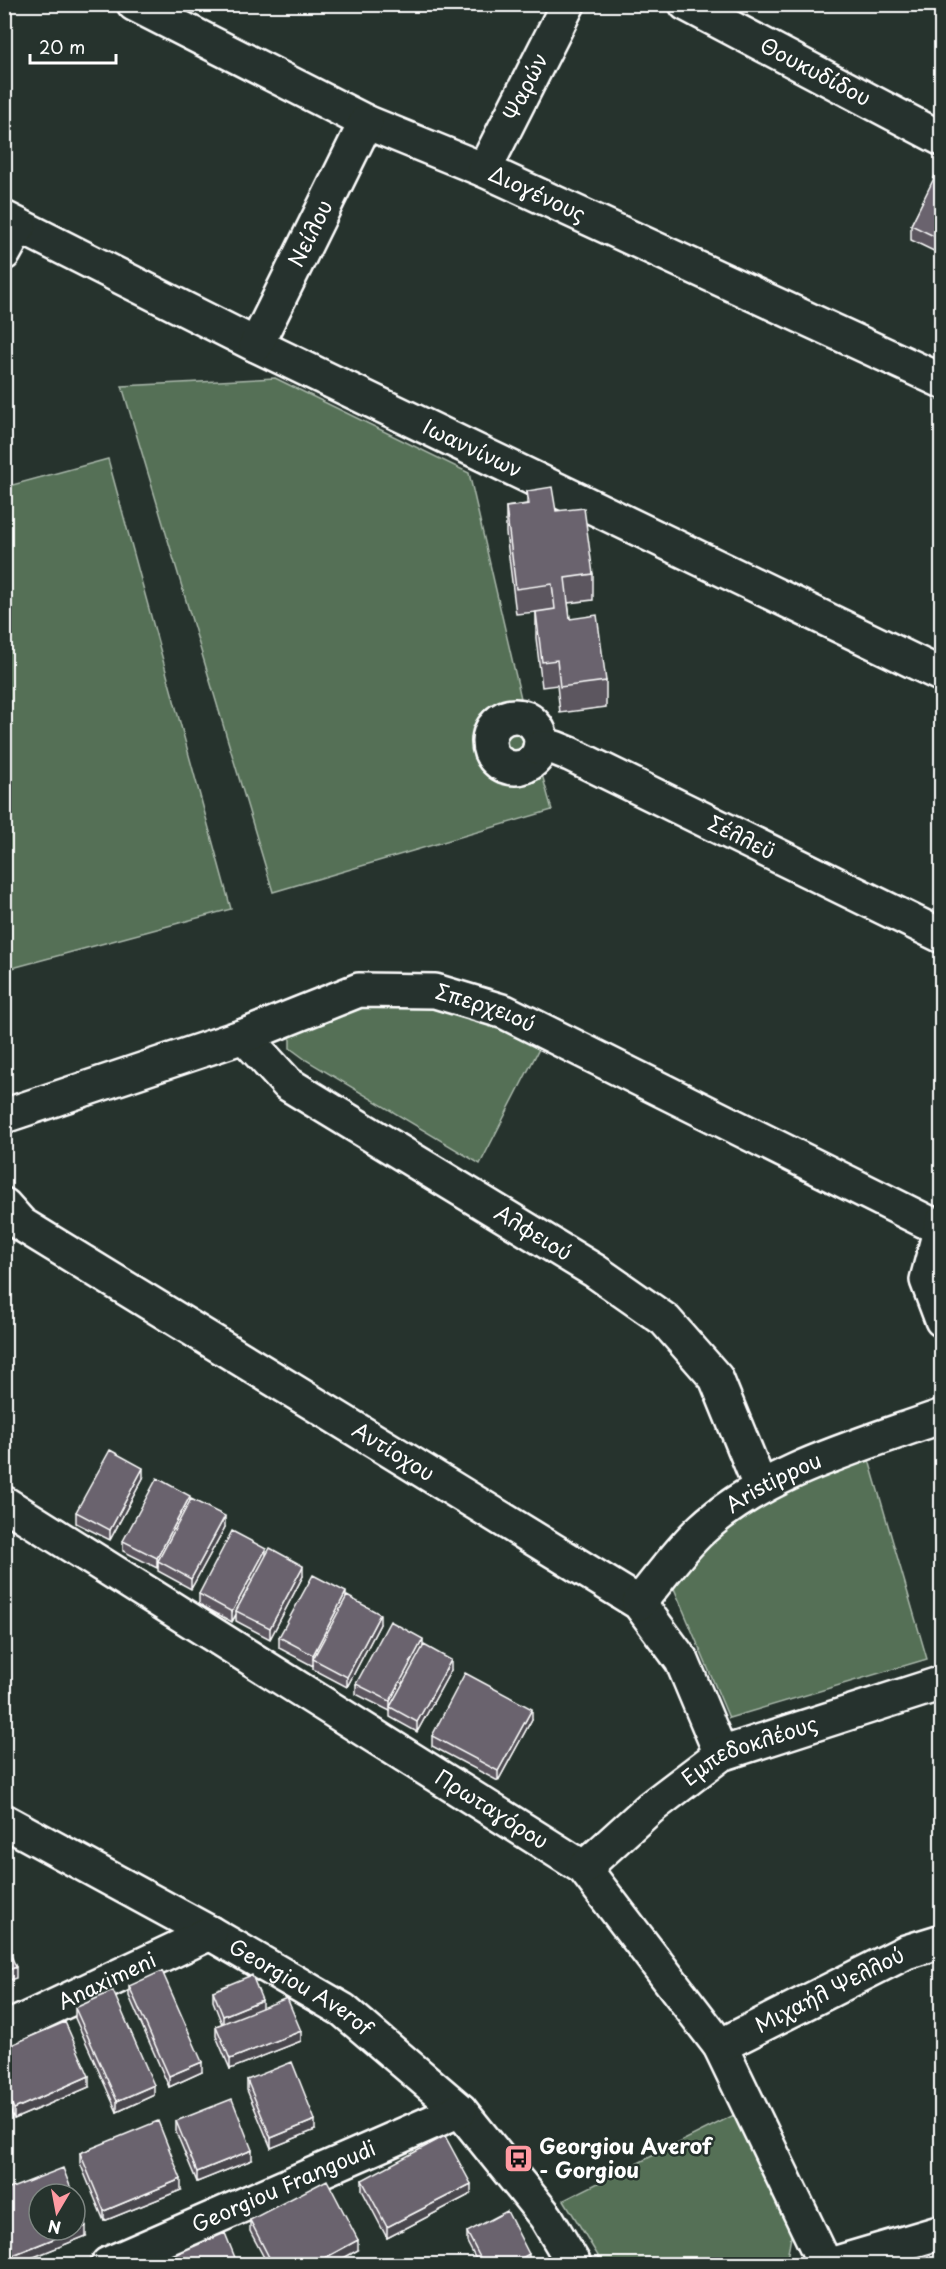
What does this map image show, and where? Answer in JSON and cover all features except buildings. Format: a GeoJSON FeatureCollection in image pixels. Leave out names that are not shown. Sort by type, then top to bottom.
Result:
{"type":"FeatureCollection","features":[{"type":"Feature","properties":{"kind":"street","name":"Διογένους"},"geometry":{"type":"LineString","coordinates":[[134,4],[366,122],[484,171],[942,381]]}},
{"type":"Feature","properties":{"kind":"street","name":"Ψαρών"},"geometry":{"type":"LineString","coordinates":[[484,171],[568,4]]}},
{"type":"Feature","properties":{"kind":"street","name":"Θουκυδίδου"},"geometry":{"type":"LineString","coordinates":[[686,4],[942,139]]}},
{"type":"Feature","properties":{"kind":"street","name":"Νείλου"},"geometry":{"type":"LineString","coordinates":[[256,345],[366,122]]}},
{"type":"Feature","properties":{"kind":"street","name":"Ιωαννίνων"},"geometry":{"type":"LineString","coordinates":[[9,233],[256,345],[942,675]]}},
{"type":"Feature","properties":{"kind":"street","name":"Σέλλεϋ"},"geometry":{"type":"LineString","coordinates":[[540,748],[555,748],[570,754],[942,936]]}},
{"type":"Feature","properties":{"kind":"street","name":"Σπερχειού"},"geometry":{"type":"LineString","coordinates":[[4,1116],[244,1036],[359,990],[435,991],[505,1012],[940,1225]]}},
{"type":"Feature","properties":{"kind":"street","name":"Αλφειού"},"geometry":{"type":"LineString","coordinates":[[244,1036],[288,1084],[595,1271],[665,1320],[716,1378],[760,1486]]}},
{"type":"Feature","properties":{"kind":"street","name":"Αντίοχου"},"geometry":{"type":"LineString","coordinates":[[4,1205],[21,1224],[639,1603],[682,1661],[721,1754]]}},
{"type":"Feature","properties":{"kind":"street"},"geometry":{"type":"LineString","coordinates":[[940,1225],[927,1280],[942,1320]]}},
{"type":"Feature","properties":{"kind":"street","name":"Aristippou"},"geometry":{"type":"LineString","coordinates":[[639,1603],[702,1529],[760,1486],[789,1472],[942,1416]]}},
{"type":"Feature","properties":{"kind":"street","name":"Πρωταγόρου"},"geometry":{"type":"LineString","coordinates":[[4,1503],[584,1868],[720,2046],[825,2265]]}},
{"type":"Feature","properties":{"kind":"street","name":"Εμπεδοκλέους"},"geometry":{"type":"LineString","coordinates":[[584,1868],[650,1808],[721,1754],[942,1683]]}},
{"type":"Feature","properties":{"kind":"street","name":"Georgiou Averof"},"geometry":{"type":"LineString","coordinates":[[4,1821],[210,1933],[343,2010],[460,2110],[546,2217],[574,2265]]}},
{"type":"Feature","properties":{"kind":"street","name":"Anaximeni"},"geometry":{"type":"LineString","coordinates":[[4,2030],[210,1933]]}},
{"type":"Feature","properties":{"kind":"street","name":"Μιχαήλ Ψελλού"},"geometry":{"type":"LineString","coordinates":[[720,2046],[906,1952],[942,1941]]}},
{"type":"Feature","properties":{"kind":"street","name":"Georgiou Frangoudi"},"geometry":{"type":"LineString","coordinates":[[108,2265],[460,2110]]}},
{"type":"Feature","properties":{"kind":"street"},"geometry":{"type":"LineString","coordinates":[[832,2265],[907,2254],[942,2232]]}},
{"type":"Feature","properties":{"kind":"green space"},"geometry":{"type":"Polygon","coordinates":[[[275,378],[469,473],[523,707],[552,810],[273,892],[122,386],[275,378]]]}},
{"type":"Feature","properties":{"kind":"green space"},"geometry":{"type":"Polygon","coordinates":[[[108,459],[231,909],[5,970],[5,487],[108,459]]]}},
{"type":"Feature","properties":{"kind":"green space"},"geometry":{"type":"Polygon","coordinates":[[[367,1002],[447,1005],[540,1047],[480,1164],[306,1060],[290,1048],[290,1030],[367,1002]]]}},
{"type":"Feature","properties":{"kind":"green space"},"geometry":{"type":"Polygon","coordinates":[[[867,1453],[927,1659],[729,1718],[667,1572],[789,1487],[867,1453]]]}},
{"type":"Feature","properties":{"kind":"green space"},"geometry":{"type":"Polygon","coordinates":[[[738,2113],[792,2231],[786,2264],[603,2264],[564,2200],[738,2113]]]}},
{"type":"Feature","properties":{"kind":"place","name":"Georgiou Averof - Gorgiou"},"geometry":{"type":"Point","coordinates":[518,2159]}}]}
